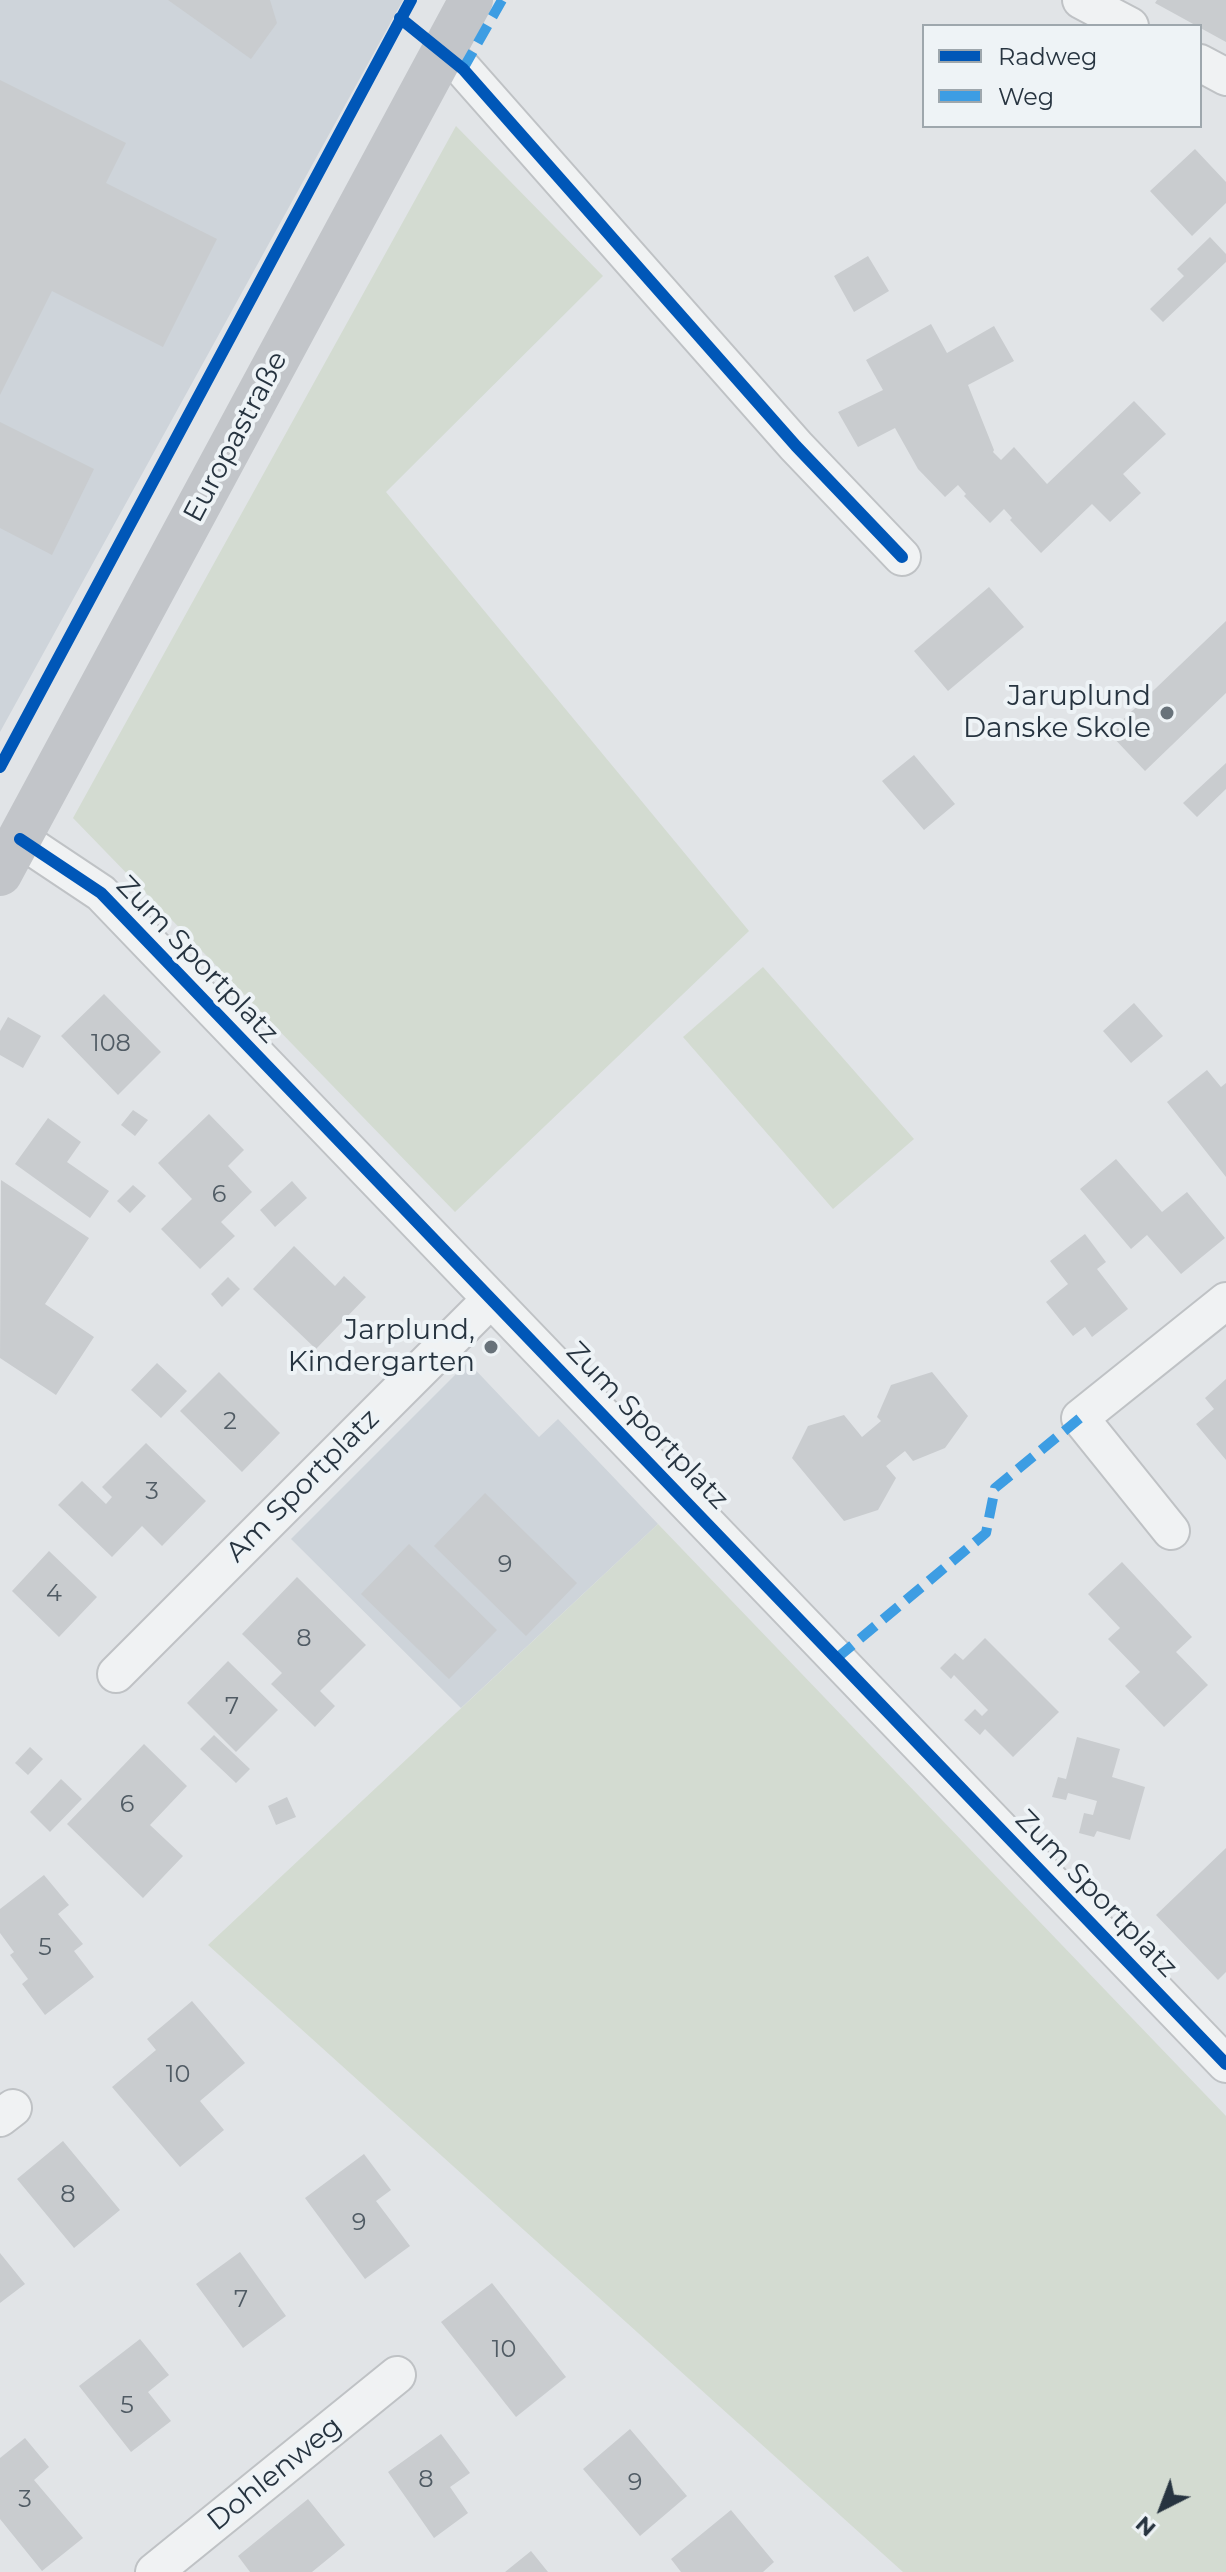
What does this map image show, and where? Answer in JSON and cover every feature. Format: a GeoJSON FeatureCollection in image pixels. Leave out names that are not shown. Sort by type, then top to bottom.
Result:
{"type":"FeatureCollection","features":[{"type":"Feature","properties":{"kind":"main road","name":"Europastraße"},"geometry":{"type":"LineString","coordinates":[[10,856],[471,0]]}},
{"type":"Feature","properties":{"kind":"street"},"geometry":{"type":"LineString","coordinates":[[1081,0],[1126,24]]}},
{"type":"Feature","properties":{"kind":"street"},"geometry":{"type":"LineString","coordinates":[[441,52],[463,69],[796,446],[902,557]]}},
{"type":"Feature","properties":{"kind":"street"},"geometry":{"type":"LineString","coordinates":[[1202,64],[1226,77]]}},
{"type":"Feature","properties":{"kind":"street","name":"Zum Sportplatz"},"geometry":{"type":"LineString","coordinates":[[10,856],[101,893],[1226,2064]]}},
{"type":"Feature","properties":{"kind":"street","name":"Am Sportplatz"},"geometry":{"type":"LineString","coordinates":[[116,1674],[491,1299]]}},
{"type":"Feature","properties":{"kind":"street"},"geometry":{"type":"LineString","coordinates":[[1171,1531],[1080,1418],[1226,1301]]}},
{"type":"Feature","properties":{"kind":"street","name":"Dohlenweg"},"geometry":{"type":"LineString","coordinates":[[154,2572],[397,2375]]}},
{"type":"Feature","properties":{"kind":"shaded area"},"geometry":{"type":"Polygon","coordinates":[[[0,0],[403,0],[0,732],[0,0]]]}},
{"type":"Feature","properties":{"kind":"shaded area"},"geometry":{"type":"Polygon","coordinates":[[[456,126],[603,276],[386,492],[749,931],[455,1212],[73,818],[456,126]]]}},
{"type":"Feature","properties":{"kind":"shaded area"},"geometry":{"type":"Polygon","coordinates":[[[763,967],[914,1139],[833,1209],[683,1037],[763,967]]]}},
{"type":"Feature","properties":{"kind":"shaded area"},"geometry":{"type":"Polygon","coordinates":[[[468,1362],[539,1437],[558,1419],[658,1524],[461,1708],[291,1539],[468,1362]]]}},
{"type":"Feature","properties":{"kind":"shaded area"},"geometry":{"type":"Polygon","coordinates":[[[658,1524],[1226,2116],[1226,2572],[903,2572],[208,1945],[658,1524]]]}},
{"type":"Feature","properties":{"kind":"building"},"geometry":{"type":"Polygon","coordinates":[[[168,0],[270,0],[277,23],[251,59],[168,0]]]}},
{"type":"Feature","properties":{"kind":"building"},"geometry":{"type":"Polygon","coordinates":[[[1157,0],[1226,0],[1226,42],[1202,29],[1202,24],[1193,24],[1155,3],[1157,0]]]}},
{"type":"Feature","properties":{"kind":"building"},"geometry":{"type":"Polygon","coordinates":[[[0,80],[126,143],[106,183],[217,239],[163,347],[52,291],[0,395],[0,80]]]}},
{"type":"Feature","properties":{"kind":"building"},"geometry":{"type":"Polygon","coordinates":[[[1195,149],[1226,182],[1226,203],[1192,236],[1150,191],[1195,149]]]}},
{"type":"Feature","properties":{"kind":"building"},"geometry":{"type":"Polygon","coordinates":[[[1210,237],[1226,254],[1226,262],[1163,322],[1150,309],[1184,276],[1177,269],[1210,237]]]}},
{"type":"Feature","properties":{"kind":"building"},"geometry":{"type":"Polygon","coordinates":[[[868,256],[889,291],[854,312],[834,276],[868,256]]]}},
{"type":"Feature","properties":{"kind":"building"},"geometry":{"type":"Polygon","coordinates":[[[931,324],[947,353],[994,326],[1014,361],[968,385],[993,452],[1001,460],[1014,447],[1047,484],[1134,401],[1166,434],[1123,474],[1141,493],[1110,522],[1092,504],[1041,553],[1010,520],[1012,518],[1004,509],[990,523],[964,496],[966,494],[958,485],[945,497],[918,469],[895,428],[858,447],[838,412],[883,390],[866,360],[931,324]]]}},
{"type":"Feature","properties":{"kind":"building"},"geometry":{"type":"Polygon","coordinates":[[[0,422],[94,469],[52,555],[0,528],[0,422]]]}},
{"type":"Feature","properties":{"kind":"building"},"geometry":{"type":"Polygon","coordinates":[[[989,587],[1024,627],[948,691],[914,651],[989,587]]]}},
{"type":"Feature","properties":{"kind":"building","name":"Jaruplund Danske Skole"},"geometry":{"type":"Polygon","coordinates":[[[1226,621],[1226,693],[1145,771],[1109,733],[1226,621]]]}},
{"type":"Feature","properties":{"kind":"building"},"geometry":{"type":"Polygon","coordinates":[[[914,755],[955,804],[924,830],[882,781],[914,755]]]}},
{"type":"Feature","properties":{"kind":"building"},"geometry":{"type":"Polygon","coordinates":[[[1226,763],[1226,789],[1197,817],[1183,803],[1226,763]]]}},
{"type":"Feature","properties":{"kind":"building"},"geometry":{"type":"Polygon","coordinates":[[[104,994],[161,1052],[118,1095],[61,1036],[104,994]]]}},
{"type":"Feature","properties":{"kind":"building"},"geometry":{"type":"Polygon","coordinates":[[[1134,1003],[1163,1036],[1131,1063],[1103,1031],[1134,1003]]]}},
{"type":"Feature","properties":{"kind":"building"},"geometry":{"type":"Polygon","coordinates":[[[8,1017],[41,1036],[23,1068],[0,1055],[0,1031],[8,1017]]]}},
{"type":"Feature","properties":{"kind":"building"},"geometry":{"type":"Polygon","coordinates":[[[1207,1070],[1221,1087],[1226,1083],[1226,1177],[1167,1102],[1207,1070]]]}},
{"type":"Feature","properties":{"kind":"building"},"geometry":{"type":"Polygon","coordinates":[[[133,1110],[148,1120],[135,1136],[121,1125],[133,1110]]]}},
{"type":"Feature","properties":{"kind":"building"},"geometry":{"type":"Polygon","coordinates":[[[209,1114],[244,1150],[228,1166],[252,1192],[221,1222],[235,1236],[200,1269],[161,1229],[192,1199],[158,1163],[209,1114]]]}},
{"type":"Feature","properties":{"kind":"building"},"geometry":{"type":"Polygon","coordinates":[[[48,1118],[81,1142],[67,1162],[109,1191],[90,1218],[15,1164],[48,1118]]]}},
{"type":"Feature","properties":{"kind":"building"},"geometry":{"type":"Polygon","coordinates":[[[1116,1159],[1162,1212],[1187,1192],[1225,1238],[1181,1274],[1147,1235],[1131,1249],[1080,1189],[1116,1159]]]}},
{"type":"Feature","properties":{"kind":"building"},"geometry":{"type":"Polygon","coordinates":[[[1,1180],[89,1238],[45,1304],[94,1337],[56,1395],[0,1358],[1,1180]]]}},
{"type":"Feature","properties":{"kind":"building"},"geometry":{"type":"Polygon","coordinates":[[[292,1181],[307,1198],[275,1227],[260,1210],[292,1181]]]}},
{"type":"Feature","properties":{"kind":"building"},"geometry":{"type":"Polygon","coordinates":[[[133,1185],[146,1196],[130,1213],[117,1201],[133,1185]]]}},
{"type":"Feature","properties":{"kind":"building"},"geometry":{"type":"Polygon","coordinates":[[[1085,1234],[1106,1262],[1097,1269],[1128,1309],[1092,1337],[1085,1327],[1073,1336],[1046,1302],[1068,1284],[1050,1261],[1085,1234]]]}},
{"type":"Feature","properties":{"kind":"building"},"geometry":{"type":"Polygon","coordinates":[[[294,1246],[335,1286],[344,1276],[366,1297],[316,1349],[253,1289],[294,1246]]]}},
{"type":"Feature","properties":{"kind":"building"},"geometry":{"type":"Polygon","coordinates":[[[228,1277],[240,1289],[222,1307],[211,1294],[228,1277]]]}},
{"type":"Feature","properties":{"kind":"building"},"geometry":{"type":"Polygon","coordinates":[[[157,1363],[187,1391],[161,1418],[131,1390],[157,1363]]]}},
{"type":"Feature","properties":{"kind":"building"},"geometry":{"type":"Polygon","coordinates":[[[219,1372],[280,1433],[242,1472],[180,1411],[219,1372]]]}},
{"type":"Feature","properties":{"kind":"building"},"geometry":{"type":"Polygon","coordinates":[[[932,1372],[968,1416],[945,1448],[913,1461],[905,1451],[886,1466],[896,1478],[878,1510],[844,1521],[792,1458],[808,1426],[844,1415],[862,1437],[881,1421],[877,1417],[891,1385],[932,1372]]]}},
{"type":"Feature","properties":{"kind":"building"},"geometry":{"type":"Polygon","coordinates":[[[1226,1379],[1226,1460],[1196,1424],[1214,1409],[1205,1398],[1226,1379]]]}},
{"type":"Feature","properties":{"kind":"building"},"geometry":{"type":"Polygon","coordinates":[[[146,1443],[206,1501],[162,1546],[142,1526],[112,1557],[58,1505],[82,1481],[106,1504],[112,1497],[102,1487],[146,1443]]]}},
{"type":"Feature","properties":{"kind":"building"},"geometry":{"type":"Polygon","coordinates":[[[485,1493],[577,1583],[526,1636],[434,1546],[485,1493]]]}},
{"type":"Feature","properties":{"kind":"building"},"geometry":{"type":"Polygon","coordinates":[[[409,1544],[497,1630],[449,1679],[361,1594],[409,1544]]]}},
{"type":"Feature","properties":{"kind":"building"},"geometry":{"type":"Polygon","coordinates":[[[49,1551],[97,1597],[59,1637],[12,1591],[49,1551]]]}},
{"type":"Feature","properties":{"kind":"building"},"geometry":{"type":"Polygon","coordinates":[[[1122,1562],[1192,1637],[1176,1652],[1208,1685],[1164,1727],[1125,1686],[1140,1672],[1108,1639],[1120,1628],[1088,1594],[1122,1562]]]}},
{"type":"Feature","properties":{"kind":"building"},"geometry":{"type":"Polygon","coordinates":[[[297,1577],[366,1645],[320,1691],[335,1706],[315,1727],[271,1684],[282,1673],[242,1634],[297,1577]]]}},
{"type":"Feature","properties":{"kind":"building"},"geometry":{"type":"Polygon","coordinates":[[[985,1638],[1059,1712],[1013,1757],[985,1729],[980,1735],[964,1720],[975,1709],[982,1716],[988,1710],[954,1675],[951,1679],[940,1668],[955,1653],[963,1660],[985,1638]]]}},
{"type":"Feature","properties":{"kind":"building"},"geometry":{"type":"Polygon","coordinates":[[[228,1661],[278,1710],[236,1752],[187,1703],[228,1661]]]}},
{"type":"Feature","properties":{"kind":"building"},"geometry":{"type":"Polygon","coordinates":[[[214,1735],[250,1769],[236,1783],[200,1749],[214,1735]]]}},
{"type":"Feature","properties":{"kind":"building"},"geometry":{"type":"Polygon","coordinates":[[[1077,1737],[1120,1749],[1112,1777],[1145,1787],[1130,1840],[1097,1831],[1094,1837],[1079,1833],[1084,1813],[1093,1815],[1097,1801],[1068,1793],[1066,1800],[1052,1797],[1058,1777],[1066,1779],[1077,1737]]]}},
{"type":"Feature","properties":{"kind":"building"},"geometry":{"type":"Polygon","coordinates":[[[144,1744],[187,1786],[150,1825],[183,1856],[143,1898],[67,1824],[144,1744]]]}},
{"type":"Feature","properties":{"kind":"building"},"geometry":{"type":"Polygon","coordinates":[[[30,1747],[43,1759],[28,1775],[15,1763],[30,1747]]]}},
{"type":"Feature","properties":{"kind":"building"},"geometry":{"type":"Polygon","coordinates":[[[61,1779],[82,1799],[50,1832],[30,1812],[61,1779]]]}},
{"type":"Feature","properties":{"kind":"building"},"geometry":{"type":"Polygon","coordinates":[[[287,1797],[296,1817],[276,1825],[268,1806],[287,1797]]]}},
{"type":"Feature","properties":{"kind":"building"},"geometry":{"type":"Polygon","coordinates":[[[1226,1848],[1226,1972],[1218,1980],[1156,1915],[1226,1848]]]}},
{"type":"Feature","properties":{"kind":"building"},"geometry":{"type":"Polygon","coordinates":[[[44,1875],[69,1905],[58,1914],[83,1944],[74,1951],[94,1977],[45,2015],[22,1984],[28,1979],[10,1955],[14,1952],[0,1933],[0,1909],[44,1875]]]}},
{"type":"Feature","properties":{"kind":"building"},"geometry":{"type":"Polygon","coordinates":[[[192,2001],[245,2063],[200,2101],[224,2130],[180,2167],[112,2087],[156,2050],[147,2039],[192,2001]]]}},
{"type":"Feature","properties":{"kind":"building"},"geometry":{"type":"Polygon","coordinates":[[[63,2141],[120,2210],[74,2248],[17,2179],[63,2141]]]}},
{"type":"Feature","properties":{"kind":"building"},"geometry":{"type":"Polygon","coordinates":[[[364,2154],[391,2190],[376,2201],[410,2246],[365,2279],[305,2198],[364,2154]]]}},
{"type":"Feature","properties":{"kind":"building"},"geometry":{"type":"Polygon","coordinates":[[[240,2252],[286,2316],[243,2348],[196,2284],[240,2252]]]}},
{"type":"Feature","properties":{"kind":"building"},"geometry":{"type":"Polygon","coordinates":[[[0,2253],[25,2284],[0,2303],[0,2253]]]}},
{"type":"Feature","properties":{"kind":"building"},"geometry":{"type":"Polygon","coordinates":[[[492,2283],[566,2377],[516,2417],[441,2322],[492,2283]]]}},
{"type":"Feature","properties":{"kind":"building"},"geometry":{"type":"Polygon","coordinates":[[[140,2339],[169,2375],[148,2392],[171,2421],[131,2452],[79,2386],[140,2339]]]}},
{"type":"Feature","properties":{"kind":"building"},"geometry":{"type":"Polygon","coordinates":[[[630,2429],[687,2496],[640,2536],[583,2469],[630,2429]]]}},
{"type":"Feature","properties":{"kind":"building"},"geometry":{"type":"Polygon","coordinates":[[[441,2434],[470,2473],[450,2487],[468,2513],[434,2538],[388,2472],[441,2434]]]}},
{"type":"Feature","properties":{"kind":"building"},"geometry":{"type":"Polygon","coordinates":[[[25,2438],[49,2467],[34,2480],[83,2538],[42,2571],[0,2519],[0,2458],[25,2438]]]}},
{"type":"Feature","properties":{"kind":"building"},"geometry":{"type":"Polygon","coordinates":[[[308,2499],[345,2545],[312,2572],[250,2572],[238,2556],[308,2499]]]}},
{"type":"Feature","properties":{"kind":"building"},"geometry":{"type":"Polygon","coordinates":[[[731,2510],[774,2562],[763,2572],[681,2572],[671,2559],[731,2510]]]}},
{"type":"Feature","properties":{"kind":"building"},"geometry":{"type":"Polygon","coordinates":[[[531,2551],[548,2572],[505,2572],[531,2551]]]}},
{"type":"Feature","properties":{"kind":"marked path"},"geometry":{"type":"LineString","coordinates":[[463,69],[502,0]]}},
{"type":"Feature","properties":{"kind":"marked path"},"geometry":{"type":"LineString","coordinates":[[837,1658],[986,1533],[995,1488],[1080,1418]]}},
{"type":"Feature","properties":{"kind":"cycle path"},"geometry":{"type":"LineString","coordinates":[[0,767],[411,0]]}},
{"type":"Feature","properties":{"kind":"cycle path"},"geometry":{"type":"LineString","coordinates":[[400,18],[463,69],[796,446],[902,557]]}},
{"type":"Feature","properties":{"kind":"cycle path"},"geometry":{"type":"LineString","coordinates":[[20,839],[101,893],[1226,2064]]}},
{"type":"Feature","properties":{"kind":"place","name":"Jaruplund Danske Skole"},"geometry":{"type":"Point","coordinates":[1167,713]}},
{"type":"Feature","properties":{"kind":"place","name":"Jarplund, Kindergarten"},"geometry":{"type":"Point","coordinates":[491,1347]}}]}
